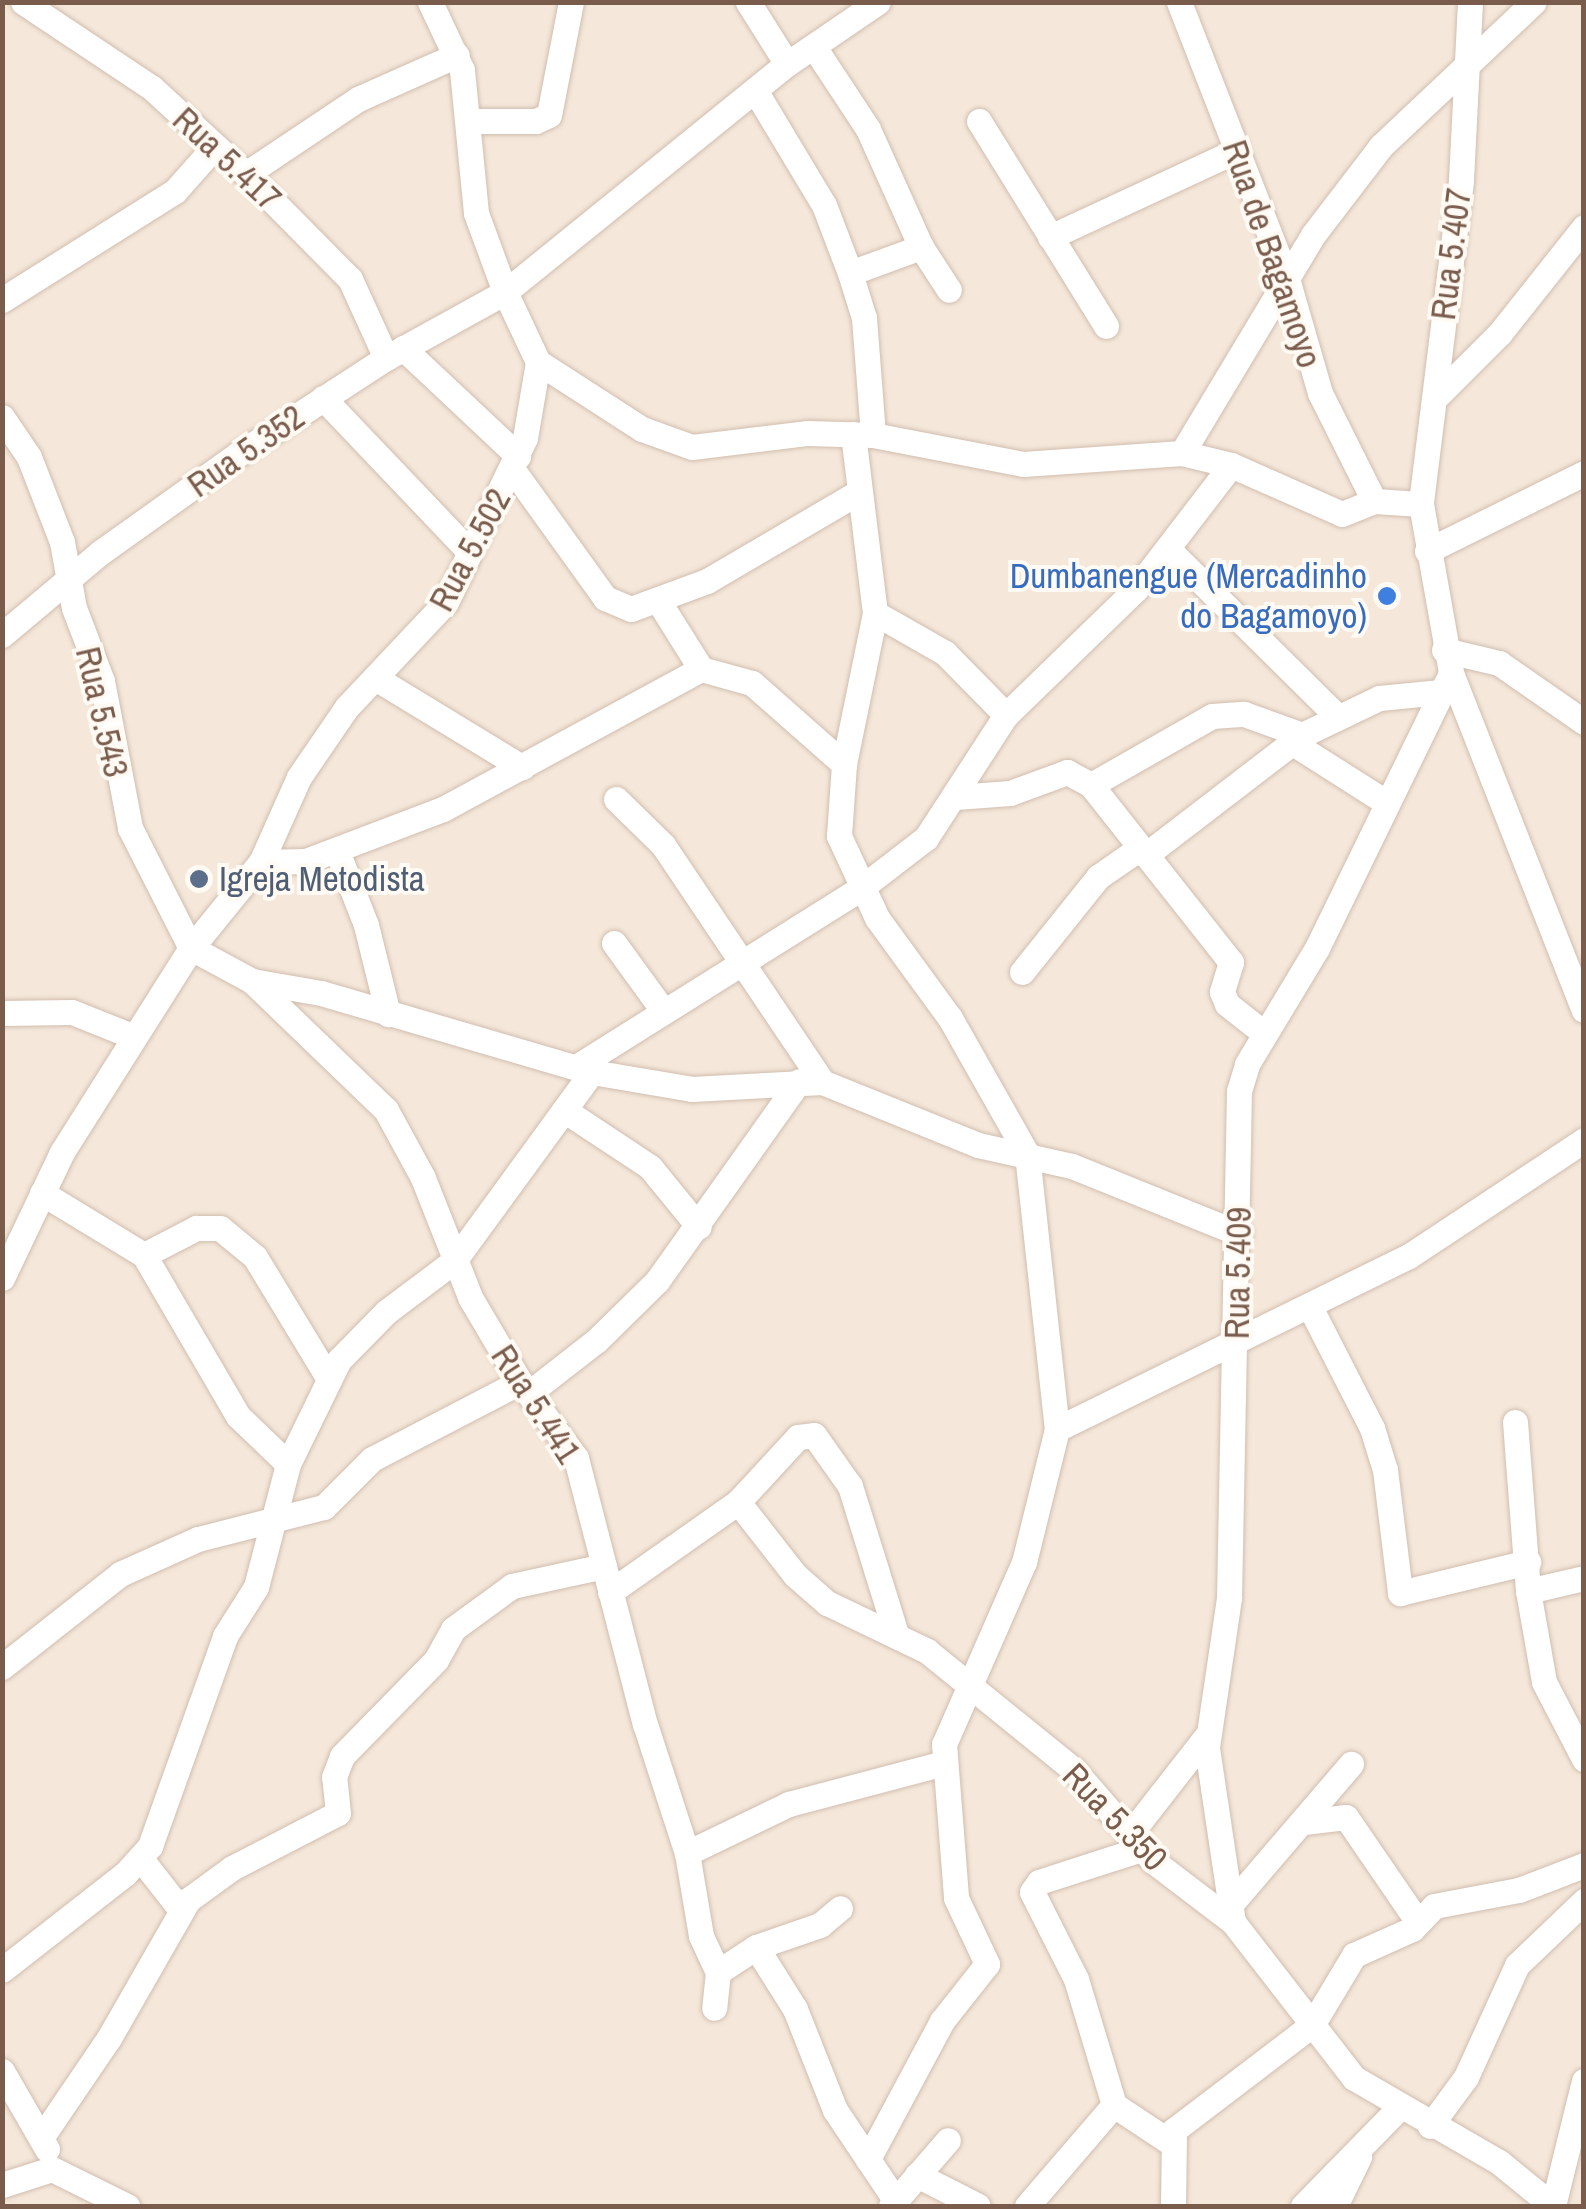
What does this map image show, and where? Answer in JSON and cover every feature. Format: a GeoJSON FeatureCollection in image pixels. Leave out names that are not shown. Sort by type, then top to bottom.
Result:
{"type":"FeatureCollection","features":[{"type":"Feature","properties":{"kind":"street"},"geometry":{"type":"LineString","coordinates":[[430,2],[457,55],[472,120],[476,213],[505,292],[538,362],[642,429],[692,447],[863,434],[1023,464],[1182,453],[1231,465],[1342,514],[1374,501],[1421,504],[1445,671],[1584,1010]]}},
{"type":"Feature","properties":{"kind":"street"},"geometry":{"type":"LineString","coordinates":[[472,120],[536,121],[549,115],[571,2]]}},
{"type":"Feature","properties":{"kind":"street"},"geometry":{"type":"LineString","coordinates":[[748,2],[787,64]]}},
{"type":"Feature","properties":{"kind":"street"},"geometry":{"type":"LineString","coordinates":[[505,292],[787,64],[878,2]]}},
{"type":"Feature","properties":{"kind":"street","name":"Rua de Bagamoyo"},"geometry":{"type":"LineString","coordinates":[[1179,2],[1288,282],[1320,393],[1374,501]]}},
{"type":"Feature","properties":{"kind":"street","name":"Rua 5.407"},"geometry":{"type":"LineString","coordinates":[[1421,504],[1440,394],[1470,63],[1470,2]]}},
{"type":"Feature","properties":{"kind":"street"},"geometry":{"type":"LineString","coordinates":[[1182,453],[1313,235],[1382,146],[1534,2]]}},
{"type":"Feature","properties":{"kind":"street","name":"Rua 5.417"},"geometry":{"type":"LineString","coordinates":[[39,7],[152,88],[246,174],[350,279],[395,353]]}},
{"type":"Feature","properties":{"kind":"street"},"geometry":{"type":"LineString","coordinates":[[814,46],[868,129],[922,247],[949,290]]}},
{"type":"Feature","properties":{"kind":"street"},"geometry":{"type":"LineString","coordinates":[[246,174],[358,100],[457,55]]}},
{"type":"Feature","properties":{"kind":"street"},"geometry":{"type":"LineString","coordinates":[[756,92],[824,205],[864,318],[863,434],[857,493],[875,613],[844,764],[840,836],[861,888],[950,1018],[1027,1154],[1057,1429],[1024,1562],[944,1744],[956,1898],[986,1964],[942,2022],[868,2159]]}},
{"type":"Feature","properties":{"kind":"street"},"geometry":{"type":"LineString","coordinates":[[979,121],[1106,326]]}},
{"type":"Feature","properties":{"kind":"street"},"geometry":{"type":"LineString","coordinates":[[2,300],[175,191],[215,146]]}},
{"type":"Feature","properties":{"kind":"street"},"geometry":{"type":"LineString","coordinates":[[1050,237],[1236,150]]}},
{"type":"Feature","properties":{"kind":"street"},"geometry":{"type":"LineString","coordinates":[[1440,394],[1500,333],[1584,227]]}},
{"type":"Feature","properties":{"kind":"street"},"geometry":{"type":"LineString","coordinates":[[850,273],[922,247]]}},
{"type":"Feature","properties":{"kind":"street","name":"Rua 5.352"},"geometry":{"type":"LineString","coordinates":[[2,635],[68,580],[322,398],[505,292]]}},
{"type":"Feature","properties":{"kind":"street"},"geometry":{"type":"LineString","coordinates":[[395,353],[515,463],[605,598],[631,609],[659,602],[857,493]]}},
{"type":"Feature","properties":{"kind":"street","name":"Rua 5.502"},"geometry":{"type":"LineString","coordinates":[[2,1278],[42,1193],[132,1036],[190,948],[261,862],[299,777],[347,707],[438,616],[467,550],[515,463],[538,362]]}},
{"type":"Feature","properties":{"kind":"street"},"geometry":{"type":"LineString","coordinates":[[322,398],[467,550]]}},
{"type":"Feature","properties":{"kind":"street","name":"Rua 5.543"},"geometry":{"type":"LineString","coordinates":[[2,417],[43,488],[102,681],[130,828],[190,948]]}},
{"type":"Feature","properties":{"kind":"street"},"geometry":{"type":"LineString","coordinates":[[2,1970],[141,1859],[178,1780],[225,1636],[256,1588],[288,1464],[329,1379],[353,1342],[454,1262],[564,1110],[584,1069],[662,1009],[861,888],[926,838],[1006,716],[1168,550],[1231,465]]}},
{"type":"Feature","properties":{"kind":"street"},"geometry":{"type":"LineString","coordinates":[[1427,550],[1584,473]]}},
{"type":"Feature","properties":{"kind":"street"},"geometry":{"type":"LineString","coordinates":[[1168,550],[1337,716]]}},
{"type":"Feature","properties":{"kind":"street"},"geometry":{"type":"LineString","coordinates":[[659,602],[701,669],[752,683],[844,764]]}},
{"type":"Feature","properties":{"kind":"street"},"geometry":{"type":"LineString","coordinates":[[875,613],[945,653],[1006,716]]}},
{"type":"Feature","properties":{"kind":"street"},"geometry":{"type":"LineString","coordinates":[[1022,972],[1098,878],[1134,852],[1146,854],[1296,738],[1337,716],[1445,671],[1500,663],[1584,722]]}},
{"type":"Feature","properties":{"kind":"street"},"geometry":{"type":"LineString","coordinates":[[261,862],[306,861],[443,809],[701,669]]}},
{"type":"Feature","properties":{"kind":"street","name":"Rua 5.409"},"geometry":{"type":"LineString","coordinates":[[1231,1913],[1208,1734],[1229,1598],[1227,1489],[1238,1340],[1239,1092],[1265,1034],[1317,948],[1445,671]]}},
{"type":"Feature","properties":{"kind":"street"},"geometry":{"type":"LineString","coordinates":[[377,679],[522,767]]}},
{"type":"Feature","properties":{"kind":"street"},"geometry":{"type":"LineString","coordinates":[[1091,785],[1212,716],[1244,714],[1296,738],[1384,800]]}},
{"type":"Feature","properties":{"kind":"street"},"geometry":{"type":"LineString","coordinates":[[956,797],[1010,793],[1067,772],[1091,785],[1231,962],[1222,992],[1227,1004],[1265,1034]]}},
{"type":"Feature","properties":{"kind":"street"},"geometry":{"type":"LineString","coordinates":[[616,799],[663,845],[740,960],[810,1082]]}},
{"type":"Feature","properties":{"kind":"street"},"geometry":{"type":"LineString","coordinates":[[337,850],[366,926],[388,1014]]}},
{"type":"Feature","properties":{"kind":"street"},"geometry":{"type":"LineString","coordinates":[[614,943],[662,1009]]}},
{"type":"Feature","properties":{"kind":"street"},"geometry":{"type":"LineString","coordinates":[[190,948],[252,981],[584,1069],[692,1089],[810,1082],[978,1146],[1027,1154],[1149,1194],[1240,1234]]}},
{"type":"Feature","properties":{"kind":"street","name":"Rua 5.441"},"geometry":{"type":"LineString","coordinates":[[252,981],[386,1110],[423,1178],[454,1262],[524,1388],[576,1458],[610,1592],[687,1853],[701,1936],[718,1972],[714,2008]]}},
{"type":"Feature","properties":{"kind":"street"},"geometry":{"type":"LineString","coordinates":[[2,1013],[72,1012],[132,1036]]}},
{"type":"Feature","properties":{"kind":"street"},"geometry":{"type":"LineString","coordinates":[[2,1667],[120,1574],[198,1539],[272,1524],[324,1507],[372,1460],[524,1388],[597,1340],[699,1228],[810,1082]]}},
{"type":"Feature","properties":{"kind":"street"},"geometry":{"type":"LineString","coordinates":[[564,1110],[650,1167],[699,1228]]}},
{"type":"Feature","properties":{"kind":"street"},"geometry":{"type":"LineString","coordinates":[[1057,1429],[1408,1256],[1584,1140]]}},
{"type":"Feature","properties":{"kind":"street"},"geometry":{"type":"LineString","coordinates":[[42,1193],[144,1255],[238,1416],[288,1464]]}},
{"type":"Feature","properties":{"kind":"street"},"geometry":{"type":"LineString","coordinates":[[144,1255],[196,1228],[220,1228],[255,1258],[329,1379]]}},
{"type":"Feature","properties":{"kind":"street"},"geometry":{"type":"LineString","coordinates":[[1310,1307],[1372,1428],[1385,1470],[1400,1593],[1528,1562]]}},
{"type":"Feature","properties":{"kind":"street"},"geometry":{"type":"LineString","coordinates":[[1515,1422],[1528,1591],[1544,1682],[1584,1759]]}},
{"type":"Feature","properties":{"kind":"street"},"geometry":{"type":"LineString","coordinates":[[610,1592],[738,1502],[798,1437],[814,1435],[850,1486],[896,1634]]}},
{"type":"Feature","properties":{"kind":"street","name":"Rua 5.350"},"geometry":{"type":"LineString","coordinates":[[738,1502],[795,1575],[827,1603],[896,1634],[968,1688],[1074,1770],[1136,1841],[1231,1913],[1354,2078],[1398,2109],[1499,2162],[1553,2206]]}},
{"type":"Feature","properties":{"kind":"street"},"geometry":{"type":"LineString","coordinates":[[43,2135],[109,2038],[180,1909],[232,1868],[338,1814],[334,1777],[342,1756],[436,1660],[453,1629],[533,1578],[604,1566]]}},
{"type":"Feature","properties":{"kind":"street"},"geometry":{"type":"LineString","coordinates":[[1528,1591],[1584,1578]]}},
{"type":"Feature","properties":{"kind":"street"},"geometry":{"type":"LineString","coordinates":[[1170,2142],[1114,2105],[1076,1979],[1032,1892],[1039,1882],[1136,1841],[1208,1734]]}},
{"type":"Feature","properties":{"kind":"street"},"geometry":{"type":"LineString","coordinates":[[687,1853],[789,1804],[944,1763]]}},
{"type":"Feature","properties":{"kind":"street"},"geometry":{"type":"LineString","coordinates":[[1231,1913],[1351,1764]]}},
{"type":"Feature","properties":{"kind":"street"},"geometry":{"type":"LineString","coordinates":[[1304,1822],[1346,1818],[1418,1922]]}},
{"type":"Feature","properties":{"kind":"street"},"geometry":{"type":"LineString","coordinates":[[141,1859],[180,1909]]}},
{"type":"Feature","properties":{"kind":"street"},"geometry":{"type":"LineString","coordinates":[[1173,2206],[1170,2142],[1174,2130],[1312,2025],[1354,1955],[1418,1922],[1434,1906],[1518,1890],[1584,1866]]}},
{"type":"Feature","properties":{"kind":"street"},"geometry":{"type":"LineString","coordinates":[[1430,2126],[1466,2077],[1517,1965],[1584,1901]]}},
{"type":"Feature","properties":{"kind":"street"},"geometry":{"type":"LineString","coordinates":[[718,1972],[756,1947],[820,1925],[840,1908]]}},
{"type":"Feature","properties":{"kind":"street"},"geometry":{"type":"LineString","coordinates":[[756,1947],[795,2009],[835,2110],[893,2202],[948,2140]]}},
{"type":"Feature","properties":{"kind":"street"},"geometry":{"type":"LineString","coordinates":[[2,2071],[43,2135],[52,2169]]}},
{"type":"Feature","properties":{"kind":"street"},"geometry":{"type":"LineString","coordinates":[[1553,2206],[1577,2128],[1584,2080]]}},
{"type":"Feature","properties":{"kind":"street"},"geometry":{"type":"LineString","coordinates":[[1028,2206],[1114,2105]]}},
{"type":"Feature","properties":{"kind":"street"},"geometry":{"type":"LineString","coordinates":[[1302,2206],[1398,2109]]}},
{"type":"Feature","properties":{"kind":"street"},"geometry":{"type":"LineString","coordinates":[[1335,2206],[1362,2149]]}},
{"type":"Feature","properties":{"kind":"street"},"geometry":{"type":"LineString","coordinates":[[2,2186],[52,2169],[127,2206]]}},
{"type":"Feature","properties":{"kind":"street"},"geometry":{"type":"LineString","coordinates":[[916,2175],[978,2206]]}},
{"type":"Feature","properties":{"kind":"shaded area"},"geometry":{"type":"Polygon","coordinates":[[[3,3],[1583,3],[1583,2206],[3,2206],[3,3]]]}},
{"type":"Feature","properties":{"kind":"place","name":"Dumbanengue (Mercadinho do Bagamoyo)"},"geometry":{"type":"Point","coordinates":[1387,596]}},
{"type":"Feature","properties":{"kind":"place","name":"Igreja Metodista"},"geometry":{"type":"Point","coordinates":[199,879]}}]}
